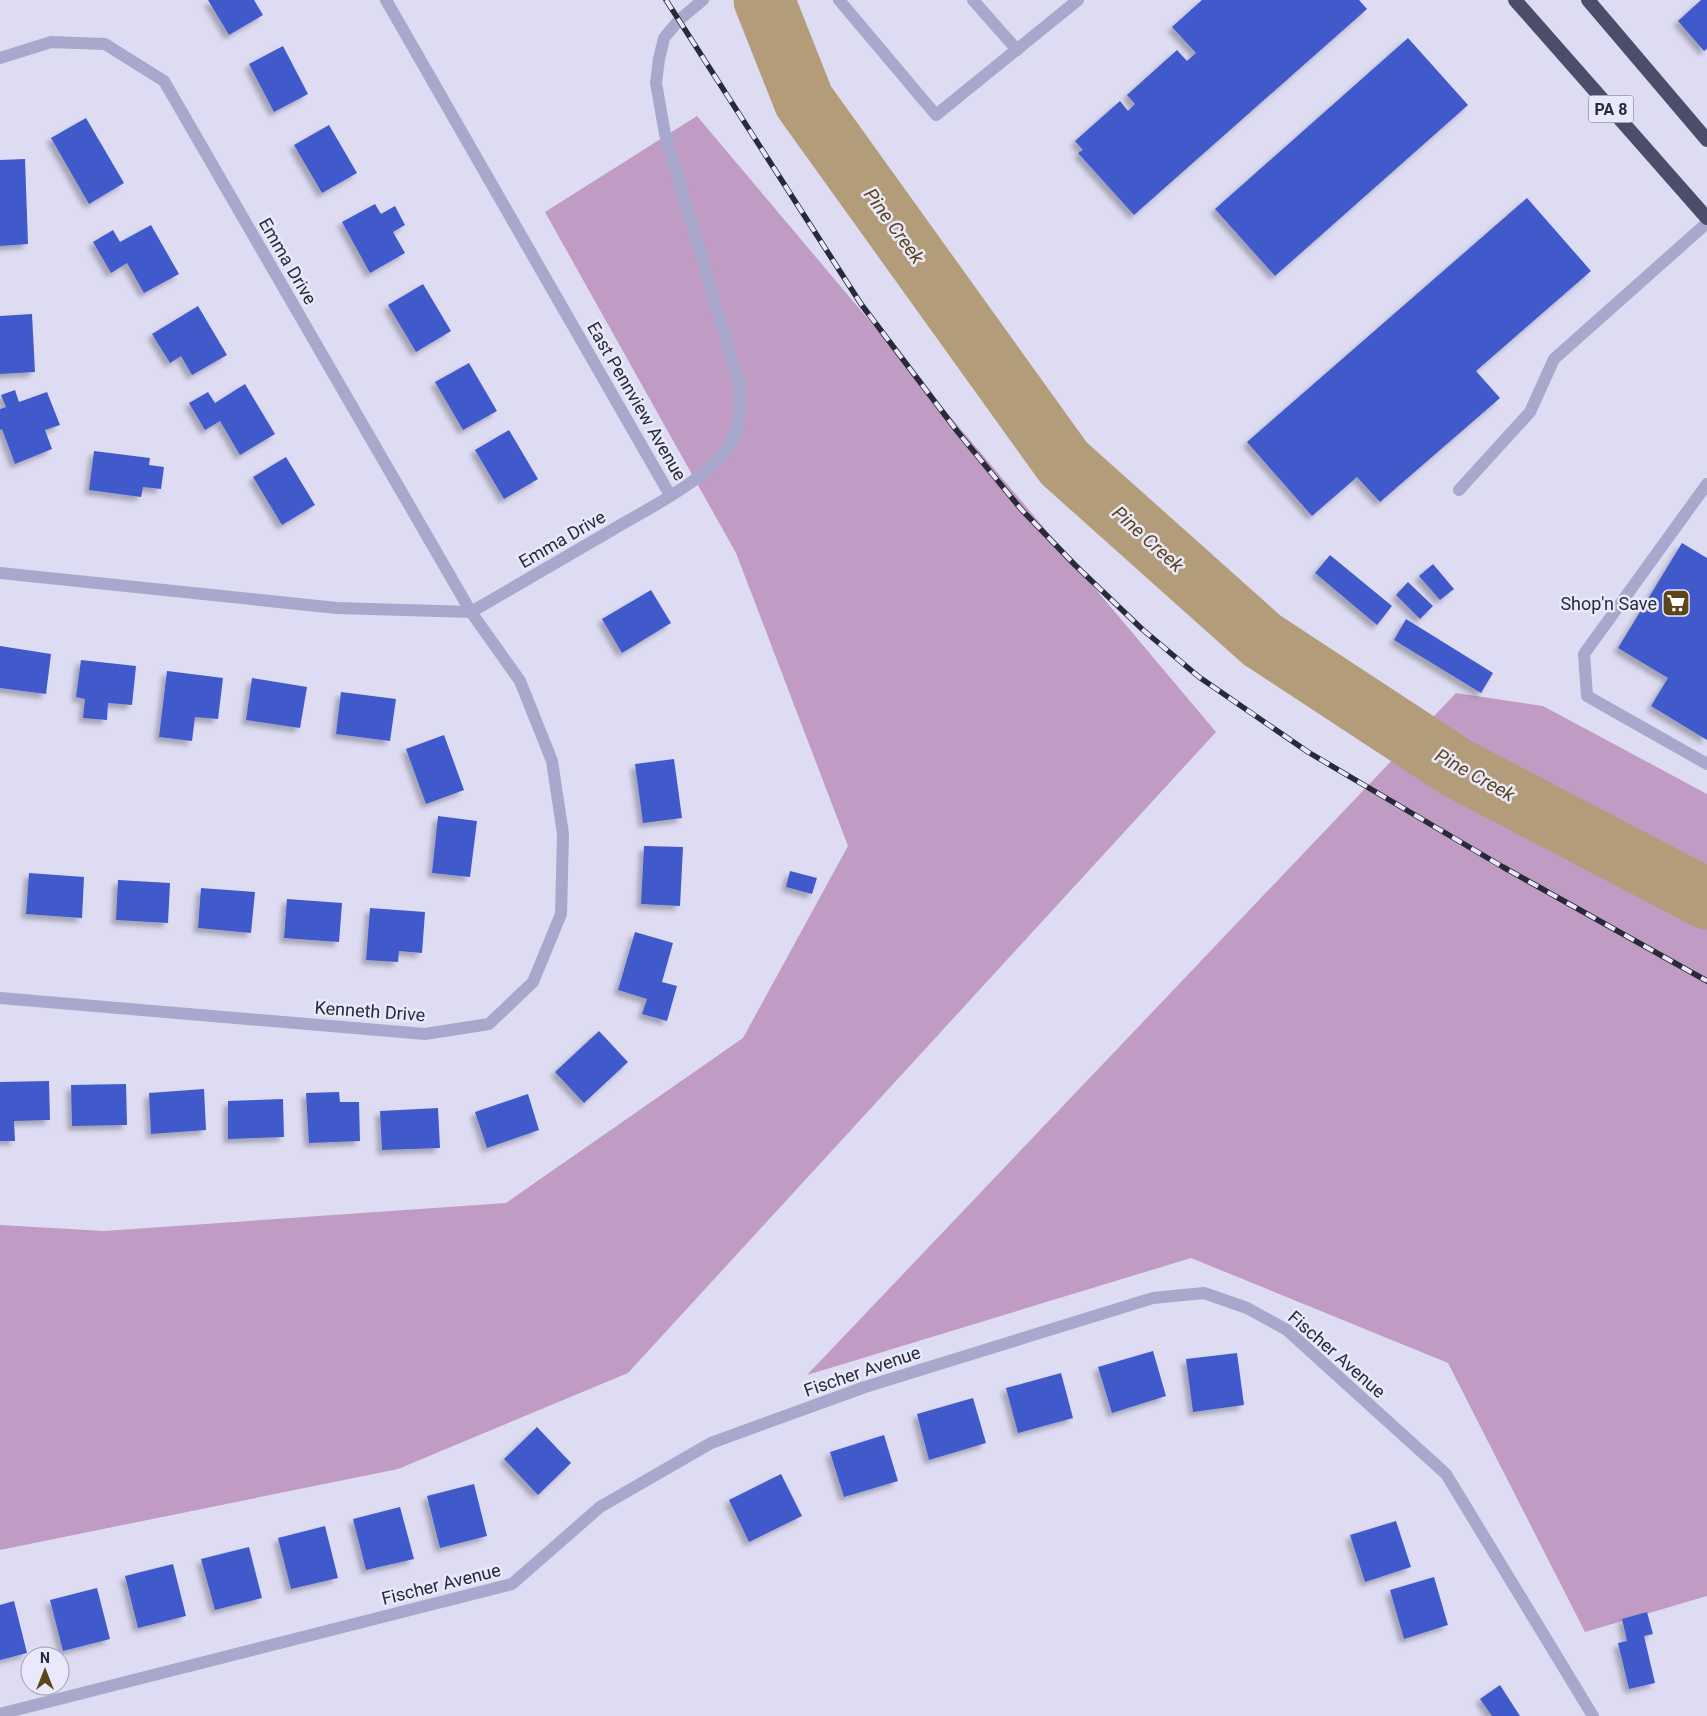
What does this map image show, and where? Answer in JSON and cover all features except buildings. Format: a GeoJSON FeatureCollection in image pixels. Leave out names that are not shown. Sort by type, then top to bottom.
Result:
{"type":"FeatureCollection","features":[{"type":"Feature","properties":{"kind":"highway","name":"PA 8"},"geometry":{"type":"LineString","coordinates":[[1515,0],[1707,218]]}},
{"type":"Feature","properties":{"kind":"highway"},"geometry":{"type":"LineString","coordinates":[[1588,0],[1707,140]]}},
{"type":"Feature","properties":{"kind":"street","name":"East Pennview Avenue"},"geometry":{"type":"LineString","coordinates":[[386,0],[670,495],[702,474],[720,457],[731,443],[740,421],[739,384],[666,134],[656,83],[664,38],[679,20],[703,0]]}},
{"type":"Feature","properties":{"kind":"street"},"geometry":{"type":"LineString","coordinates":[[839,0],[936,115],[1078,0]]}},
{"type":"Feature","properties":{"kind":"street"},"geometry":{"type":"LineString","coordinates":[[973,0],[1017,50]]}},
{"type":"Feature","properties":{"kind":"street","name":"Emma Drive"},"geometry":{"type":"LineString","coordinates":[[0,58],[51,42],[105,44],[164,81],[470,612],[670,495]]}},
{"type":"Feature","properties":{"kind":"street"},"geometry":{"type":"LineString","coordinates":[[1459,490],[1530,412],[1554,359],[1707,223]]}},
{"type":"Feature","properties":{"kind":"street"},"geometry":{"type":"LineString","coordinates":[[1707,484],[1584,654],[1588,696],[1707,764]]}},
{"type":"Feature","properties":{"kind":"street"},"geometry":{"type":"LineString","coordinates":[[0,573],[337,608],[470,612]]}},
{"type":"Feature","properties":{"kind":"street","name":"Kenneth Drive"},"geometry":{"type":"LineString","coordinates":[[0,998],[425,1034],[489,1024],[533,982],[561,914],[564,834],[552,762],[520,681],[470,612]]}},
{"type":"Feature","properties":{"kind":"street","name":"Fischer Avenue"},"geometry":{"type":"LineString","coordinates":[[0,1714],[512,1584],[600,1508],[711,1444],[865,1387],[1153,1298],[1204,1293],[1247,1308],[1287,1330],[1446,1474],[1593,1716]]}},
{"type":"Feature","properties":{"kind":"shaded area"},"geometry":{"type":"Polygon","coordinates":[[[697,116],[1216,732],[628,1373],[398,1469],[0,1550],[0,1225],[104,1231],[506,1203],[743,1038],[848,846],[736,553],[545,212],[697,116]]]}},
{"type":"Feature","properties":{"kind":"shaded area"},"geometry":{"type":"Polygon","coordinates":[[[1456,693],[1543,706],[1707,794],[1707,1596],[1585,1632],[1448,1363],[1191,1258],[807,1375],[1456,693]]]}},
{"type":"Feature","properties":{"kind":"waterway","name":"Pine Creek"},"geometry":{"type":"LineString","coordinates":[[764,0],[804,101],[1064,463],[1262,640],[1457,768],[1707,899]]}},
{"type":"Feature","properties":{"kind":"railway"},"geometry":{"type":"LineString","coordinates":[[666,0],[861,304],[957,431],[1021,509],[1075,565],[1142,629],[1199,677],[1308,752],[1503,867],[1707,981]]}},
{"type":"Feature","properties":{"kind":"place","name":"Shop'n Save"},"geometry":{"type":"Point","coordinates":[1676,603]}}]}
